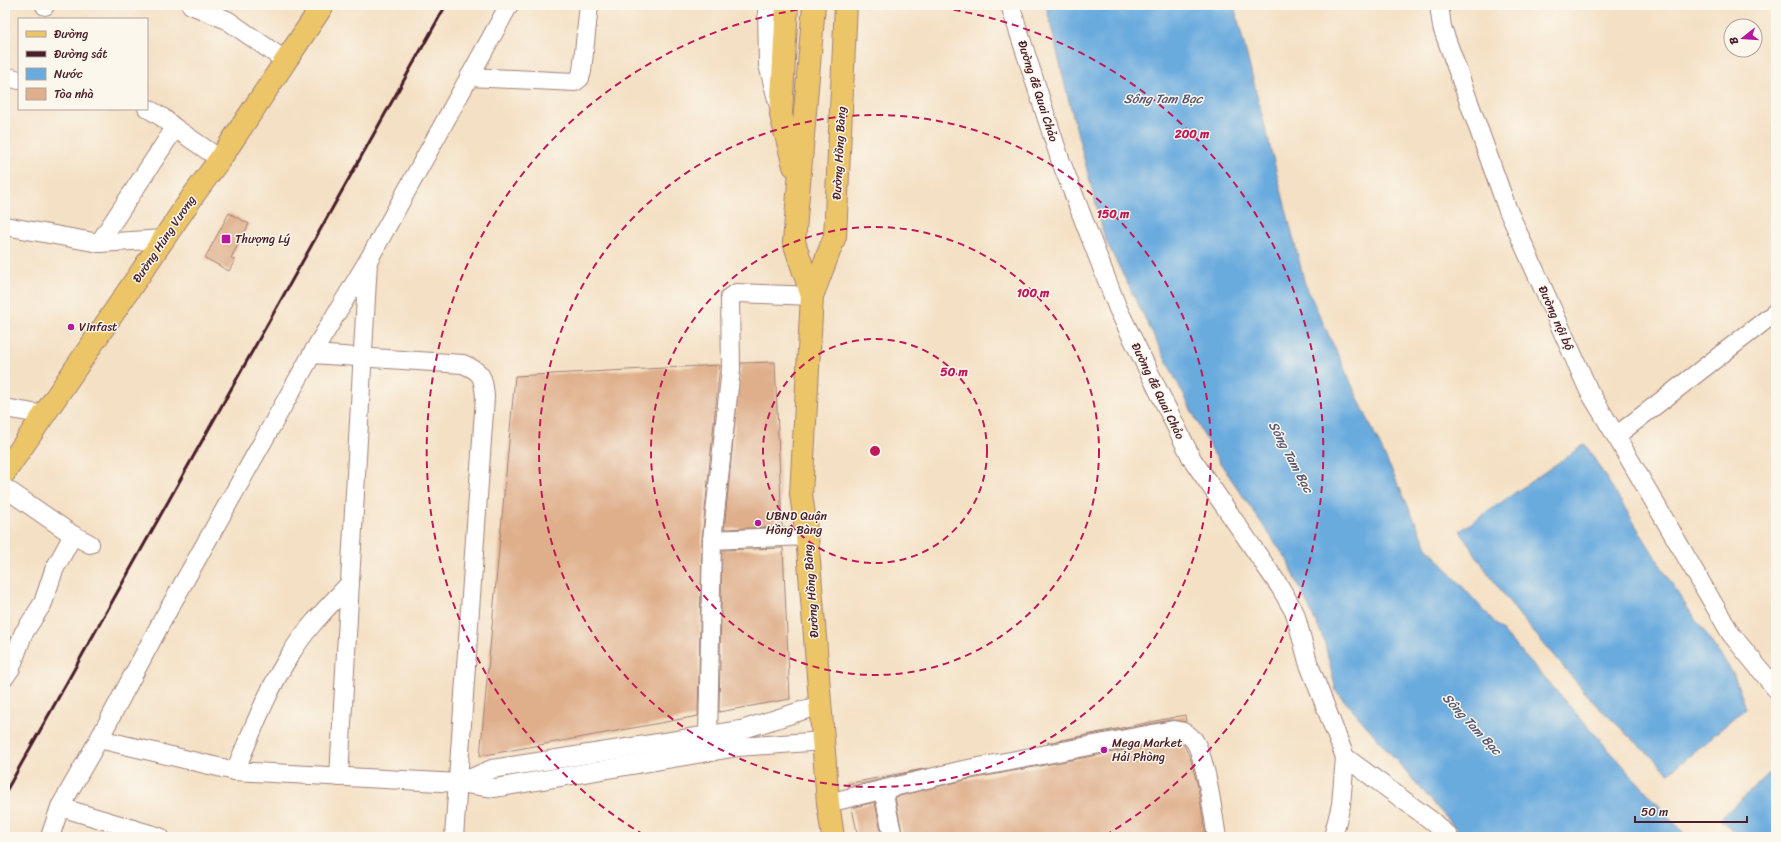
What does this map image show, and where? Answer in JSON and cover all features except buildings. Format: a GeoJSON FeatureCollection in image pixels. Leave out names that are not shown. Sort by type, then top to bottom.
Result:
{"type":"FeatureCollection","features":[{"type":"Feature","properties":{"kind":"main road","name":"Đường Hùng Vương"},"geometry":{"type":"LineString","coordinates":[[5,472],[45,416],[323,5]]}},
{"type":"Feature","properties":{"kind":"main road"},"geometry":{"type":"LineString","coordinates":[[788,5],[781,114],[798,183]]}},
{"type":"Feature","properties":{"kind":"main road","name":"Đường Hồng Bàng"},"geometry":{"type":"LineString","coordinates":[[812,296],[794,242],[814,5]]}},
{"type":"Feature","properties":{"kind":"main road","name":"Đường Hồng Bàng"},"geometry":{"type":"LineString","coordinates":[[834,837],[828,803],[807,536],[802,494],[812,296],[836,236],[846,5]]}},
{"type":"Feature","properties":{"kind":"street"},"geometry":{"type":"LineString","coordinates":[[191,5],[227,20],[286,61]]}},
{"type":"Feature","properties":{"kind":"street"},"geometry":{"type":"LineString","coordinates":[[50,837],[60,807],[99,739],[162,621],[312,354],[369,259],[509,5]]}},
{"type":"Feature","properties":{"kind":"street"},"geometry":{"type":"LineString","coordinates":[[469,77],[575,82],[580,78],[589,5]]}},
{"type":"Feature","properties":{"kind":"street"},"geometry":{"type":"LineString","coordinates":[[767,5],[768,64],[781,114]]}},
{"type":"Feature","properties":{"kind":"street","name":"Đường đê Quai Chảo"},"geometry":{"type":"LineString","coordinates":[[1010,5],[1060,159],[1118,309],[1192,459],[1280,587],[1295,613],[1308,662],[1345,757],[1341,805],[1333,837]]}},
{"type":"Feature","properties":{"kind":"street","name":"Đường nội bộ"},"geometry":{"type":"LineString","coordinates":[[1439,5],[1442,27],[1507,208],[1589,391],[1731,634],[1776,689]]}},
{"type":"Feature","properties":{"kind":"street"},"geometry":{"type":"LineString","coordinates":[[5,76],[18,80]]}},
{"type":"Feature","properties":{"kind":"street"},"geometry":{"type":"LineString","coordinates":[[148,109],[220,159]]}},
{"type":"Feature","properties":{"kind":"street"},"geometry":{"type":"LineString","coordinates":[[99,243],[175,128]]}},
{"type":"Feature","properties":{"kind":"street"},"geometry":{"type":"LineString","coordinates":[[5,226],[99,243],[164,239]]}},
{"type":"Feature","properties":{"kind":"street"},"geometry":{"type":"LineString","coordinates":[[339,777],[369,259]]}},
{"type":"Feature","properties":{"kind":"street"},"geometry":{"type":"LineString","coordinates":[[710,744],[712,540],[731,369],[730,297],[737,293],[812,296]]}},
{"type":"Feature","properties":{"kind":"street"},"geometry":{"type":"LineString","coordinates":[[1616,436],[1776,312]]}},
{"type":"Feature","properties":{"kind":"street"},"geometry":{"type":"LineString","coordinates":[[312,354],[462,364],[476,369],[483,381],[485,397],[454,837]]}},
{"type":"Feature","properties":{"kind":"street"},"geometry":{"type":"LineString","coordinates":[[5,408],[45,416]]}},
{"type":"Feature","properties":{"kind":"street"},"geometry":{"type":"LineString","coordinates":[[5,488],[73,535],[90,544]]}},
{"type":"Feature","properties":{"kind":"street"},"geometry":{"type":"LineString","coordinates":[[5,676],[11,668],[22,634],[43,603],[54,570],[73,535]]}},
{"type":"Feature","properties":{"kind":"street"},"geometry":{"type":"LineString","coordinates":[[712,540],[807,536]]}},
{"type":"Feature","properties":{"kind":"street"},"geometry":{"type":"LineString","coordinates":[[235,771],[273,684],[290,655],[308,628],[350,583]]}},
{"type":"Feature","properties":{"kind":"street"},"geometry":{"type":"LineString","coordinates":[[710,744],[741,730],[820,705]]}},
{"type":"Feature","properties":{"kind":"street"},"geometry":{"type":"LineString","coordinates":[[828,803],[963,770],[1173,730],[1184,731],[1193,739],[1202,759],[1217,837]]}},
{"type":"Feature","properties":{"kind":"street"},"geometry":{"type":"LineString","coordinates":[[99,739],[235,771],[459,783],[492,770],[710,744],[738,747],[823,741]]}},
{"type":"Feature","properties":{"kind":"street"},"geometry":{"type":"LineString","coordinates":[[1345,757],[1432,821],[1449,837]]}},
{"type":"Feature","properties":{"kind":"street"},"geometry":{"type":"LineString","coordinates":[[882,790],[893,837]]}},
{"type":"Feature","properties":{"kind":"street"},"geometry":{"type":"LineString","coordinates":[[60,807],[160,837]]}},
{"type":"Feature","properties":{"kind":"water","name":"Sông Tam Bạc"},"geometry":{"type":"Polygon","coordinates":[[[1046,5],[1234,5],[1305,284],[1427,547],[1687,837],[1463,837],[1336,691],[1324,640],[1287,560],[1212,451],[1105,239],[1046,5]]]}},
{"type":"Feature","properties":{"kind":"water"},"geometry":{"type":"Polygon","coordinates":[[[1585,444],[1682,600],[1733,673],[1746,708],[1669,773],[1594,703],[1520,616],[1488,573],[1460,531],[1585,444]]]}},
{"type":"Feature","properties":{"kind":"water"},"geometry":{"type":"Polygon","coordinates":[[[1776,767],[1776,837],[1740,837],[1720,819],[1776,767]]]}},
{"type":"Feature","properties":{"kind":"railway"},"geometry":{"type":"LineString","coordinates":[[5,793],[446,5]]}},
{"type":"Feature","properties":{"kind":"place","name":"Thượng Lý"},"geometry":{"type":"Point","coordinates":[226,239]}},
{"type":"Feature","properties":{"kind":"place","name":"Vinfast"},"geometry":{"type":"Point","coordinates":[71,327]}},
{"type":"Feature","properties":{"kind":"place","name":"UBND Quận Hồng Bàng"},"geometry":{"type":"Point","coordinates":[758,523]}},
{"type":"Feature","properties":{"kind":"place","name":"Mega Market Hải Phòng"},"geometry":{"type":"Point","coordinates":[1104,750]}}]}
